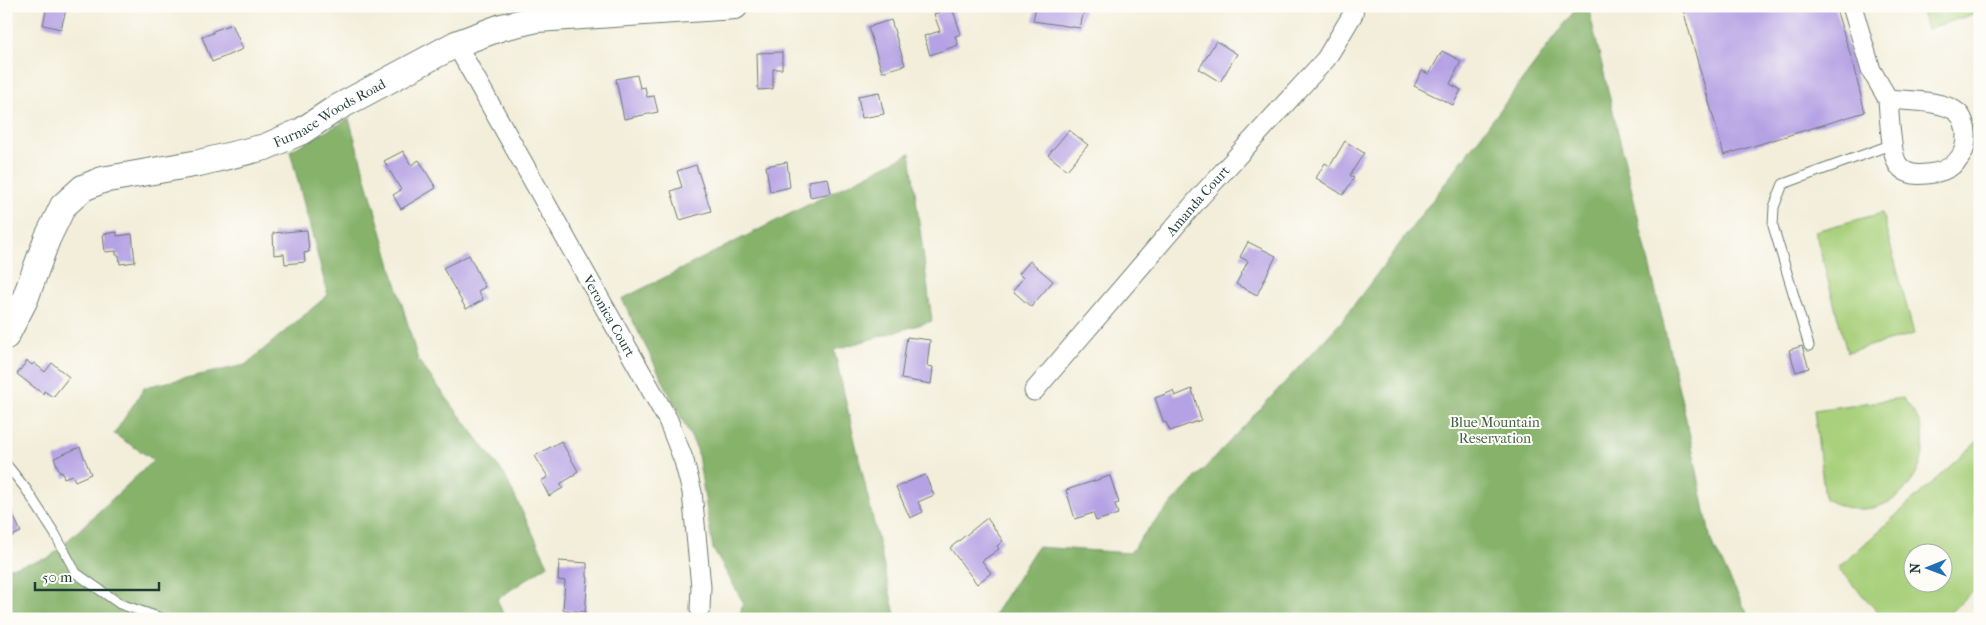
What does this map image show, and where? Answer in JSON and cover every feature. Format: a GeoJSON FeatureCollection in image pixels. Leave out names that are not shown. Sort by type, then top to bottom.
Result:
{"type":"FeatureCollection","features":[{"type":"Feature","properties":{"kind":"street","name":"Furnace Woods Road"},"geometry":{"type":"LineString","coordinates":[[6,336],[25,299],[47,239],[63,206],[84,188],[102,180],[199,163],[265,147],[302,131],[335,109],[456,44],[502,28],[537,19],[735,6]]}},
{"type":"Feature","properties":{"kind":"street","name":"Amanda Court"},"geometry":{"type":"LineString","coordinates":[[1034,392],[1196,202],[1326,59],[1353,14],[1354,6]]}},
{"type":"Feature","properties":{"kind":"street"},"geometry":{"type":"LineString","coordinates":[[1852,6],[1871,70],[1888,99],[1892,144],[1898,166],[1913,175],[1940,173],[1961,158],[1967,144],[1966,128],[1959,113],[1942,105],[1888,99]]}},
{"type":"Feature","properties":{"kind":"street","name":"Veronica Court"},"geometry":{"type":"LineString","coordinates":[[456,44],[668,420],[684,460],[692,492],[701,587],[700,609]]}},
{"type":"Feature","properties":{"kind":"lane"},"geometry":{"type":"LineString","coordinates":[[1809,346],[1773,226],[1774,207],[1783,184],[1892,144]]}},
{"type":"Feature","properties":{"kind":"lane"},"geometry":{"type":"LineString","coordinates":[[6,464],[26,489],[55,534],[76,573],[120,604],[164,619]]}},
{"type":"Feature","properties":{"kind":"green space","name":"Blue Mountain Reservation"},"geometry":{"type":"Polygon","coordinates":[[[1578,6],[1588,6],[1690,436],[1711,541],[1750,619],[986,619],[993,617],[1037,547],[1130,553],[1147,530],[1341,322],[1578,6]]]}},
{"type":"Feature","properties":{"kind":"green space"},"geometry":{"type":"Polygon","coordinates":[[[1920,6],[1980,6],[1980,12],[1927,29],[1920,6]]]}},
{"type":"Feature","properties":{"kind":"green space"},"geometry":{"type":"Polygon","coordinates":[[[349,119],[418,360],[504,474],[548,565],[497,599],[505,619],[6,619],[6,569],[49,558],[154,460],[114,434],[145,387],[245,365],[328,295],[290,151],[349,119]]]}},
{"type":"Feature","properties":{"kind":"green space"},"geometry":{"type":"Polygon","coordinates":[[[910,153],[932,321],[834,350],[896,619],[739,619],[743,602],[713,549],[697,449],[622,299],[910,153]]]}},
{"type":"Feature","properties":{"kind":"green space"},"geometry":{"type":"Polygon","coordinates":[[[1882,213],[1914,334],[1847,352],[1815,231],[1882,213]]]}},
{"type":"Feature","properties":{"kind":"green space"},"geometry":{"type":"Polygon","coordinates":[[[1903,398],[1918,419],[1923,442],[1922,457],[1910,484],[1900,495],[1887,503],[1873,508],[1849,508],[1825,499],[1814,410],[1903,398]]]}},
{"type":"Feature","properties":{"kind":"green space"},"geometry":{"type":"Polygon","coordinates":[[[1980,439],[1980,585],[1943,619],[1884,619],[1838,568],[1980,439]]]}},
{"type":"Feature","properties":{"kind":"building"},"geometry":{"type":"Polygon","coordinates":[[[47,6],[67,6],[61,29],[43,25],[47,6]]]}},
{"type":"Feature","properties":{"kind":"building"},"geometry":{"type":"Polygon","coordinates":[[[1036,6],[1069,6],[1084,10],[1080,28],[1033,21],[1036,6]]]}},
{"type":"Feature","properties":{"kind":"building"},"geometry":{"type":"Polygon","coordinates":[[[1682,6],[1835,6],[1851,57],[1865,112],[1724,155],[1682,6]]]}},
{"type":"Feature","properties":{"kind":"building"},"geometry":{"type":"Polygon","coordinates":[[[952,8],[961,34],[955,36],[958,45],[930,55],[924,36],[940,31],[934,14],[952,8]]]}},
{"type":"Feature","properties":{"kind":"building"},"geometry":{"type":"Polygon","coordinates":[[[891,20],[905,65],[882,72],[868,27],[891,20]]]}},
{"type":"Feature","properties":{"kind":"building"},"geometry":{"type":"Polygon","coordinates":[[[232,24],[243,49],[212,62],[202,37],[232,24]]]}},
{"type":"Feature","properties":{"kind":"building"},"geometry":{"type":"Polygon","coordinates":[[[1216,41],[1237,54],[1220,82],[1199,69],[1216,41]]]}},
{"type":"Feature","properties":{"kind":"building"},"geometry":{"type":"Polygon","coordinates":[[[1442,51],[1461,61],[1450,84],[1461,90],[1453,105],[1414,86],[1422,71],[1429,74],[1442,51]]]}},
{"type":"Feature","properties":{"kind":"building"},"geometry":{"type":"Polygon","coordinates":[[[782,52],[782,69],[773,69],[773,89],[758,90],[757,53],[782,52]]]}},
{"type":"Feature","properties":{"kind":"building"},"geometry":{"type":"Polygon","coordinates":[[[637,75],[640,88],[645,87],[647,97],[654,96],[658,112],[624,119],[616,79],[637,75]]]}},
{"type":"Feature","properties":{"kind":"building"},"geometry":{"type":"Polygon","coordinates":[[[879,92],[884,114],[862,118],[858,96],[879,92]]]}},
{"type":"Feature","properties":{"kind":"building"},"geometry":{"type":"Polygon","coordinates":[[[1069,130],[1088,145],[1067,170],[1048,155],[1069,130]]]}},
{"type":"Feature","properties":{"kind":"building"},"geometry":{"type":"Polygon","coordinates":[[[1345,141],[1364,153],[1350,175],[1354,178],[1343,195],[1316,178],[1325,163],[1330,166],[1345,141]]]}},
{"type":"Feature","properties":{"kind":"building"},"geometry":{"type":"Polygon","coordinates":[[[403,151],[411,165],[419,160],[436,188],[401,209],[393,195],[401,190],[384,161],[403,151]]]}},
{"type":"Feature","properties":{"kind":"building"},"geometry":{"type":"Polygon","coordinates":[[[787,162],[790,187],[770,192],[766,166],[787,162]]]}},
{"type":"Feature","properties":{"kind":"building"},"geometry":{"type":"Polygon","coordinates":[[[696,165],[711,211],[680,220],[671,191],[682,187],[677,171],[696,165]]]}},
{"type":"Feature","properties":{"kind":"building"},"geometry":{"type":"Polygon","coordinates":[[[828,178],[831,193],[810,197],[808,181],[828,178]]]}},
{"type":"Feature","properties":{"kind":"building"},"geometry":{"type":"Polygon","coordinates":[[[307,230],[309,252],[304,253],[305,262],[285,264],[284,254],[274,255],[273,233],[307,230]]]}},
{"type":"Feature","properties":{"kind":"building"},"geometry":{"type":"Polygon","coordinates":[[[117,232],[117,236],[132,234],[135,262],[120,264],[119,255],[116,255],[116,251],[105,252],[103,234],[117,232]]]}},
{"type":"Feature","properties":{"kind":"building"},"geometry":{"type":"Polygon","coordinates":[[[1248,242],[1276,256],[1257,295],[1236,284],[1248,261],[1240,257],[1248,242]]]}},
{"type":"Feature","properties":{"kind":"building"},"geometry":{"type":"Polygon","coordinates":[[[469,255],[485,287],[478,291],[483,300],[466,309],[443,268],[469,255]]]}},
{"type":"Feature","properties":{"kind":"building"},"geometry":{"type":"Polygon","coordinates":[[[1030,261],[1053,281],[1031,307],[1013,291],[1023,278],[1019,274],[1030,261]]]}},
{"type":"Feature","properties":{"kind":"building"},"geometry":{"type":"Polygon","coordinates":[[[907,337],[930,340],[927,366],[933,367],[931,384],[901,379],[907,337]]]}},
{"type":"Feature","properties":{"kind":"building"},"geometry":{"type":"Polygon","coordinates":[[[1802,346],[1809,368],[1796,372],[1789,350],[1802,346]]]}},
{"type":"Feature","properties":{"kind":"building"},"geometry":{"type":"Polygon","coordinates":[[[27,361],[32,365],[34,363],[45,372],[52,363],[69,377],[53,397],[44,391],[43,394],[17,374],[27,361]]]}},
{"type":"Feature","properties":{"kind":"building"},"geometry":{"type":"Polygon","coordinates":[[[1192,389],[1201,420],[1170,431],[1166,422],[1164,423],[1155,398],[1173,391],[1175,396],[1192,389]]]}},
{"type":"Feature","properties":{"kind":"building"},"geometry":{"type":"Polygon","coordinates":[[[561,441],[578,471],[560,484],[563,488],[549,496],[541,481],[548,477],[535,456],[561,441]]]}},
{"type":"Feature","properties":{"kind":"building"},"geometry":{"type":"Polygon","coordinates":[[[80,447],[91,474],[75,481],[72,475],[64,478],[54,458],[80,447]]]}},
{"type":"Feature","properties":{"kind":"building"},"geometry":{"type":"Polygon","coordinates":[[[925,475],[934,495],[918,502],[923,512],[910,518],[896,487],[925,475]]]}},
{"type":"Feature","properties":{"kind":"building"},"geometry":{"type":"Polygon","coordinates":[[[1110,476],[1119,503],[1115,504],[1118,514],[1096,521],[1093,513],[1075,519],[1066,490],[1110,476]]]}},
{"type":"Feature","properties":{"kind":"building"},"geometry":{"type":"Polygon","coordinates":[[[6,500],[21,532],[6,539],[6,500]]]}},
{"type":"Feature","properties":{"kind":"building"},"geometry":{"type":"Polygon","coordinates":[[[987,518],[1003,541],[997,546],[999,549],[982,561],[991,573],[977,584],[950,548],[987,518]]]}},
{"type":"Feature","properties":{"kind":"building"},"geometry":{"type":"Polygon","coordinates":[[[559,561],[587,563],[588,577],[585,612],[563,610],[565,581],[558,580],[559,561]]]}}]}
